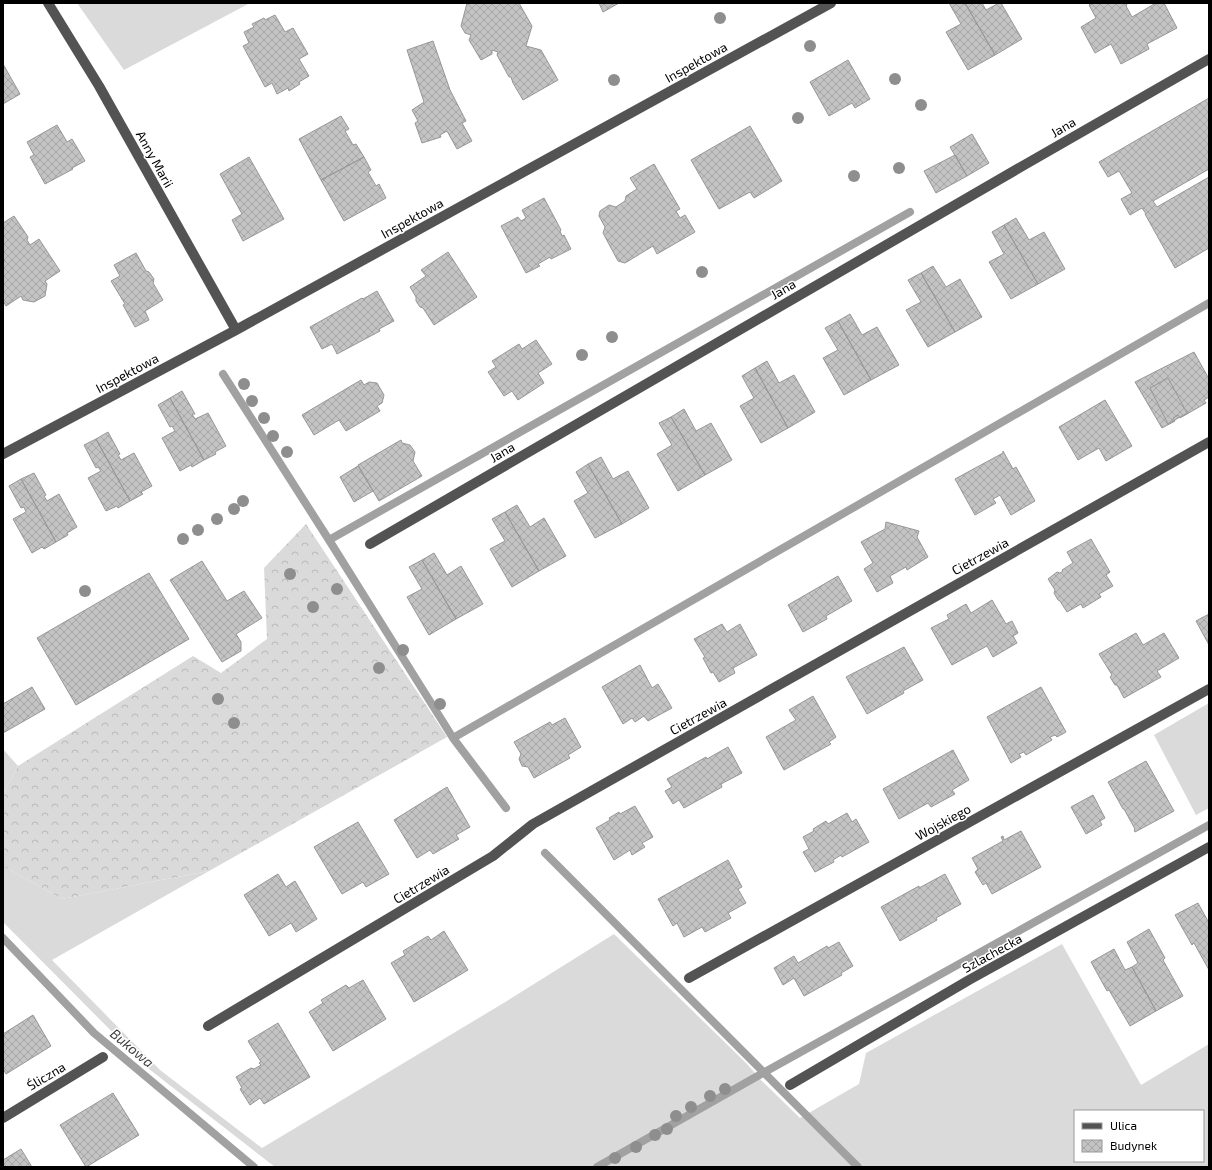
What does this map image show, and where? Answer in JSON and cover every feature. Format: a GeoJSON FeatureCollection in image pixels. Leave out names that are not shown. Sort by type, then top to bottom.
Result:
{"type":"FeatureCollection","features":[{"type":"Feature","properties":{"kind":"street","name":"Anny Marii"},"geometry":{"type":"LineString","coordinates":[[48,3],[98,86],[236,330]]}},
{"type":"Feature","properties":{"kind":"street","name":"Inspektowa"},"geometry":{"type":"LineString","coordinates":[[3,454],[236,330],[831,3]]}},
{"type":"Feature","properties":{"kind":"street","name":"Jana"},"geometry":{"type":"LineString","coordinates":[[370,544],[1209,59]]}},
{"type":"Feature","properties":{"kind":"street","name":"Cietrzewia"},"geometry":{"type":"LineString","coordinates":[[208,1026],[493,856],[533,824],[1209,442]]}},
{"type":"Feature","properties":{"kind":"street","name":"Wojskiego"},"geometry":{"type":"LineString","coordinates":[[689,978],[1209,689]]}},
{"type":"Feature","properties":{"kind":"street","name":"Szlachecka"},"geometry":{"type":"LineString","coordinates":[[790,1084],[969,980],[1209,847]]}},
{"type":"Feature","properties":{"kind":"street","name":"Śliczna"},"geometry":{"type":"LineString","coordinates":[[3,1118],[103,1057]]}},
{"type":"Feature","properties":{"kind":"green space"},"geometry":{"type":"Polygon","coordinates":[[[77,3],[250,3],[124,70],[77,3]]]}},
{"type":"Feature","properties":{"kind":"green space"},"geometry":{"type":"Polygon","coordinates":[[[306,524],[447,737],[209,871],[62,899],[3,866],[3,794],[18,766],[193,656],[221,673],[267,639],[264,568],[306,524]]]}},
{"type":"Feature","properties":{"kind":"green space"},"geometry":{"type":"Polygon","coordinates":[[[1209,703],[1209,808],[1196,815],[1154,735],[1209,703]]]}},
{"type":"Feature","properties":{"kind":"green space"},"geometry":{"type":"Polygon","coordinates":[[[3,749],[18,766],[3,794],[3,749]]]}},
{"type":"Feature","properties":{"kind":"green space"},"geometry":{"type":"Polygon","coordinates":[[[3,866],[62,899],[209,871],[52,960],[160,1070],[262,1148],[507,1001],[614,934],[800,1118],[859,1084],[866,1053],[1062,944],[1141,1085],[1209,1044],[1209,1167],[275,1167],[149,1069],[3,922],[3,866]]]}},
{"type":"Feature","properties":{"kind":"building"},"geometry":{"type":"Polygon","coordinates":[[[467,3],[519,3],[532,26],[526,46],[541,50],[558,80],[523,100],[497,55],[498,52],[492,50],[492,54],[481,60],[469,40],[471,35],[465,33],[461,26],[467,3]]]}},
{"type":"Feature","properties":{"kind":"building"},"geometry":{"type":"Polygon","coordinates":[[[599,3],[619,3],[603,12],[599,3]]]}},
{"type":"Feature","properties":{"kind":"building"},"geometry":{"type":"Polygon","coordinates":[[[949,3],[965,3],[995,55],[968,70],[946,32],[961,24],[949,3]]]}},
{"type":"Feature","properties":{"kind":"building"},"geometry":{"type":"Polygon","coordinates":[[[965,3],[982,3],[986,10],[1001,3],[1022,39],[995,55],[965,3]]]}},
{"type":"Feature","properties":{"kind":"building"},"geometry":{"type":"Polygon","coordinates":[[[1092,3],[1126,3],[1132,17],[1156,3],[1164,3],[1177,28],[1147,44],[1149,49],[1121,64],[1111,44],[1095,53],[1081,27],[1096,18],[1089,5],[1092,3]]]}},
{"type":"Feature","properties":{"kind":"building"},"geometry":{"type":"Polygon","coordinates":[[[275,15],[285,32],[293,28],[308,54],[299,59],[309,76],[289,91],[288,88],[277,94],[272,83],[265,87],[243,46],[249,43],[244,32],[254,27],[252,24],[264,18],[265,20],[275,15]]]}},
{"type":"Feature","properties":{"kind":"building"},"geometry":{"type":"Polygon","coordinates":[[[433,41],[450,90],[466,121],[462,123],[472,141],[457,149],[447,131],[440,135],[441,137],[422,143],[415,123],[418,121],[412,110],[424,102],[407,50],[433,41]]]}},
{"type":"Feature","properties":{"kind":"building"},"geometry":{"type":"Polygon","coordinates":[[[848,60],[870,99],[855,108],[852,103],[829,116],[810,82],[848,60]]]}},
{"type":"Feature","properties":{"kind":"building"},"geometry":{"type":"Polygon","coordinates":[[[3,64],[20,94],[3,104],[3,64]]]}},
{"type":"Feature","properties":{"kind":"building"},"geometry":{"type":"Polygon","coordinates":[[[1209,98],[1209,169],[1153,201],[1157,207],[1209,177],[1209,248],[1175,268],[1142,208],[1130,215],[1121,199],[1132,193],[1119,171],[1108,177],[1099,162],[1209,98]]]}},
{"type":"Feature","properties":{"kind":"building"},"geometry":{"type":"Polygon","coordinates":[[[341,116],[349,129],[345,131],[353,145],[356,144],[364,157],[321,180],[299,139],[341,116]]]}},
{"type":"Feature","properties":{"kind":"building"},"geometry":{"type":"Polygon","coordinates":[[[57,125],[67,142],[72,139],[85,161],[45,184],[30,157],[34,155],[27,142],[57,125]]]}},
{"type":"Feature","properties":{"kind":"building"},"geometry":{"type":"Polygon","coordinates":[[[750,126],[782,181],[754,198],[750,192],[719,209],[691,160],[750,126]]]}},
{"type":"Feature","properties":{"kind":"building"},"geometry":{"type":"Polygon","coordinates":[[[972,134],[989,163],[967,176],[950,147],[972,134]]]}},
{"type":"Feature","properties":{"kind":"building"},"geometry":{"type":"Polygon","coordinates":[[[955,155],[967,176],[936,193],[924,171],[955,155]]]}},
{"type":"Feature","properties":{"kind":"building"},"geometry":{"type":"Polygon","coordinates":[[[249,157],[284,219],[243,241],[232,220],[242,214],[220,174],[249,157]]]}},
{"type":"Feature","properties":{"kind":"building"},"geometry":{"type":"Polygon","coordinates":[[[364,157],[371,170],[368,172],[376,186],[379,184],[386,198],[344,221],[321,180],[364,157]]]}},
{"type":"Feature","properties":{"kind":"building"},"geometry":{"type":"Polygon","coordinates":[[[654,164],[680,209],[676,211],[680,218],[685,215],[695,232],[657,254],[653,246],[625,263],[618,261],[603,233],[605,227],[599,216],[600,211],[609,205],[616,207],[625,201],[626,196],[637,189],[630,178],[654,164]]]}},
{"type":"Feature","properties":{"kind":"building"},"geometry":{"type":"Polygon","coordinates":[[[544,198],[561,230],[562,236],[564,235],[571,249],[551,259],[550,257],[538,264],[540,266],[526,273],[501,226],[518,217],[521,221],[526,218],[522,210],[544,198]]]}},
{"type":"Feature","properties":{"kind":"building"},"geometry":{"type":"Polygon","coordinates":[[[14,216],[28,237],[27,240],[30,245],[39,239],[60,271],[45,281],[47,284],[45,296],[34,302],[23,300],[21,296],[6,306],[3,301],[3,262],[5,261],[3,258],[3,223],[14,216]]]}},
{"type":"Feature","properties":{"kind":"building"},"geometry":{"type":"Polygon","coordinates":[[[1016,218],[1029,240],[1044,232],[1065,269],[1038,284],[1004,225],[1016,218]]]}},
{"type":"Feature","properties":{"kind":"building"},"geometry":{"type":"Polygon","coordinates":[[[1004,225],[1038,284],[1011,299],[989,262],[1004,254],[992,232],[1004,225]]]}},
{"type":"Feature","properties":{"kind":"building"},"geometry":{"type":"Polygon","coordinates":[[[448,252],[477,297],[434,325],[423,308],[420,307],[416,301],[416,297],[410,287],[426,276],[421,270],[448,252]]]}},
{"type":"Feature","properties":{"kind":"building"},"geometry":{"type":"Polygon","coordinates":[[[136,253],[146,271],[149,272],[154,279],[153,283],[163,300],[145,311],[149,320],[135,327],[123,305],[125,304],[111,281],[120,276],[114,265],[136,253]]]}},
{"type":"Feature","properties":{"kind":"building"},"geometry":{"type":"Polygon","coordinates":[[[933,266],[946,287],[960,279],[982,317],[955,332],[921,273],[933,266]]]}},
{"type":"Feature","properties":{"kind":"building"},"geometry":{"type":"Polygon","coordinates":[[[921,273],[955,332],[928,347],[906,310],[921,302],[908,280],[921,273]]]}},
{"type":"Feature","properties":{"kind":"building"},"geometry":{"type":"Polygon","coordinates":[[[377,291],[394,321],[379,329],[380,331],[337,354],[332,344],[322,349],[310,327],[377,291]]]}},
{"type":"Feature","properties":{"kind":"building"},"geometry":{"type":"Polygon","coordinates":[[[850,314],[862,335],[877,327],[899,365],[871,380],[838,321],[850,314]]]}},
{"type":"Feature","properties":{"kind":"building"},"geometry":{"type":"Polygon","coordinates":[[[838,321],[871,380],[844,395],[823,358],[838,350],[825,328],[838,321]]]}},
{"type":"Feature","properties":{"kind":"building"},"geometry":{"type":"Polygon","coordinates":[[[536,340],[552,364],[538,373],[544,383],[518,400],[512,391],[504,396],[488,372],[496,367],[492,361],[519,344],[522,349],[536,340]]]}},
{"type":"Feature","properties":{"kind":"building"},"geometry":{"type":"Polygon","coordinates":[[[1194,352],[1209,379],[1209,397],[1204,400],[1206,403],[1180,418],[1178,415],[1173,418],[1175,421],[1162,428],[1135,382],[1194,352]]]}},
{"type":"Feature","properties":{"kind":"building"},"geometry":{"type":"Polygon","coordinates":[[[767,361],[779,383],[794,375],[815,412],[788,428],[755,368],[767,361]]]}},
{"type":"Feature","properties":{"kind":"building"},"geometry":{"type":"Polygon","coordinates":[[[755,368],[788,428],[761,443],[740,406],[754,398],[742,376],[755,368]]]}},
{"type":"Feature","properties":{"kind":"building"},"geometry":{"type":"Polygon","coordinates":[[[1168,378],[1187,413],[1168,424],[1150,388],[1168,378]]]}},
{"type":"Feature","properties":{"kind":"building"},"geometry":{"type":"Polygon","coordinates":[[[361,380],[364,385],[369,382],[377,383],[384,395],[382,403],[377,406],[380,411],[346,431],[339,420],[314,435],[302,415],[361,380]]]}},
{"type":"Feature","properties":{"kind":"building"},"geometry":{"type":"Polygon","coordinates":[[[182,391],[195,414],[192,414],[195,419],[208,413],[226,446],[215,452],[216,454],[204,460],[170,398],[182,391]]]}},
{"type":"Feature","properties":{"kind":"building"},"geometry":{"type":"Polygon","coordinates":[[[170,398],[204,460],[192,467],[191,465],[180,471],[162,438],[175,431],[172,426],[170,427],[158,405],[170,398]]]}},
{"type":"Feature","properties":{"kind":"building"},"geometry":{"type":"Polygon","coordinates":[[[1105,400],[1132,446],[1106,461],[1099,448],[1078,460],[1059,427],[1105,400]]]}},
{"type":"Feature","properties":{"kind":"building"},"geometry":{"type":"Polygon","coordinates":[[[684,409],[696,431],[711,423],[732,460],[705,475],[671,417],[684,409]]]}},
{"type":"Feature","properties":{"kind":"building"},"geometry":{"type":"Polygon","coordinates":[[[671,417],[705,475],[678,491],[657,454],[672,445],[659,423],[671,417]]]}},
{"type":"Feature","properties":{"kind":"building"},"geometry":{"type":"Polygon","coordinates":[[[108,432],[120,454],[118,455],[121,460],[134,453],[152,486],[141,492],[143,494],[130,501],[96,439],[108,432]]]}},
{"type":"Feature","properties":{"kind":"building"},"geometry":{"type":"Polygon","coordinates":[[[96,439],[130,501],[118,508],[117,506],[106,511],[88,478],[101,471],[98,467],[96,468],[84,445],[96,439]]]}},
{"type":"Feature","properties":{"kind":"building"},"geometry":{"type":"Polygon","coordinates":[[[401,440],[402,443],[410,445],[415,452],[413,461],[422,476],[379,501],[358,465],[401,440]]]}},
{"type":"Feature","properties":{"kind":"building"},"geometry":{"type":"Polygon","coordinates":[[[1003,451],[1013,469],[1016,467],[1035,501],[1011,515],[1000,495],[993,499],[996,503],[975,515],[955,479],[1003,453],[1003,451]]]}},
{"type":"Feature","properties":{"kind":"building"},"geometry":{"type":"Polygon","coordinates":[[[601,457],[613,479],[628,471],[649,508],[622,524],[588,464],[601,457]]]}},
{"type":"Feature","properties":{"kind":"building"},"geometry":{"type":"Polygon","coordinates":[[[588,464],[622,524],[595,538],[574,501],[588,493],[576,472],[588,464]]]}},
{"type":"Feature","properties":{"kind":"building"},"geometry":{"type":"Polygon","coordinates":[[[358,466],[373,491],[354,502],[340,477],[358,466]]]}},
{"type":"Feature","properties":{"kind":"building"},"geometry":{"type":"Polygon","coordinates":[[[34,473],[46,495],[44,496],[47,501],[59,494],[77,527],[67,533],[68,535],[56,542],[21,479],[34,473]]]}},
{"type":"Feature","properties":{"kind":"building"},"geometry":{"type":"Polygon","coordinates":[[[21,479],[56,542],[44,549],[42,547],[32,553],[13,519],[26,512],[24,507],[21,508],[9,486],[21,479]]]}},
{"type":"Feature","properties":{"kind":"building"},"geometry":{"type":"Polygon","coordinates":[[[517,505],[530,527],[544,518],[566,556],[539,571],[505,512],[517,505]]]}},
{"type":"Feature","properties":{"kind":"building"},"geometry":{"type":"Polygon","coordinates":[[[505,512],[539,571],[512,587],[490,549],[505,541],[492,519],[505,512]]]}},
{"type":"Feature","properties":{"kind":"building"},"geometry":{"type":"Polygon","coordinates":[[[886,522],[919,531],[917,537],[928,557],[907,570],[906,567],[890,576],[893,583],[877,592],[864,569],[873,563],[861,542],[885,529],[886,522]]]}},
{"type":"Feature","properties":{"kind":"building"},"geometry":{"type":"Polygon","coordinates":[[[1091,539],[1110,572],[1106,575],[1113,586],[1099,594],[1101,597],[1083,608],[1081,604],[1067,612],[1058,600],[1054,593],[1055,590],[1048,579],[1057,572],[1060,573],[1073,563],[1067,552],[1091,539]]]}},
{"type":"Feature","properties":{"kind":"building"},"geometry":{"type":"Polygon","coordinates":[[[434,553],[447,575],[461,566],[483,604],[456,619],[422,560],[434,553]]]}},
{"type":"Feature","properties":{"kind":"building"},"geometry":{"type":"Polygon","coordinates":[[[422,560],[456,619],[429,635],[407,597],[422,589],[409,567],[422,560]]]}},
{"type":"Feature","properties":{"kind":"building"},"geometry":{"type":"Polygon","coordinates":[[[202,561],[227,601],[244,591],[262,618],[236,634],[241,642],[241,651],[222,662],[170,580],[202,561]]]}},
{"type":"Feature","properties":{"kind":"building"},"geometry":{"type":"Polygon","coordinates":[[[149,573],[189,639],[76,705],[37,638],[149,573]]]}},
{"type":"Feature","properties":{"kind":"building"},"geometry":{"type":"Polygon","coordinates":[[[838,576],[852,601],[826,616],[827,619],[803,632],[788,605],[838,576]]]}},
{"type":"Feature","properties":{"kind":"building"},"geometry":{"type":"Polygon","coordinates":[[[992,600],[1006,624],[1012,621],[1018,633],[1013,636],[1017,643],[993,657],[987,646],[952,665],[931,628],[949,619],[947,615],[966,604],[971,613],[992,600]]]}},
{"type":"Feature","properties":{"kind":"building"},"geometry":{"type":"Polygon","coordinates":[[[1209,614],[1209,645],[1196,621],[1209,614]]]}},
{"type":"Feature","properties":{"kind":"building"},"geometry":{"type":"Polygon","coordinates":[[[722,624],[727,632],[740,624],[757,655],[733,668],[735,673],[719,682],[713,672],[711,673],[703,658],[705,657],[694,639],[722,624]]]}},
{"type":"Feature","properties":{"kind":"building"},"geometry":{"type":"Polygon","coordinates":[[[1136,633],[1143,645],[1164,633],[1179,658],[1157,671],[1161,677],[1124,698],[1117,685],[1115,685],[1110,677],[1112,675],[1099,654],[1136,633]]]}},
{"type":"Feature","properties":{"kind":"building"},"geometry":{"type":"Polygon","coordinates":[[[904,647],[923,680],[903,691],[904,693],[867,714],[846,677],[904,647]]]}},
{"type":"Feature","properties":{"kind":"building"},"geometry":{"type":"Polygon","coordinates":[[[640,665],[652,688],[658,684],[672,708],[648,721],[644,716],[635,722],[632,718],[623,724],[602,687],[640,665]]]}},
{"type":"Feature","properties":{"kind":"building"},"geometry":{"type":"Polygon","coordinates":[[[32,687],[45,709],[3,733],[3,704],[32,687]]]}},
{"type":"Feature","properties":{"kind":"building"},"geometry":{"type":"Polygon","coordinates":[[[1041,687],[1066,732],[1057,737],[1055,735],[1050,737],[1052,740],[1026,755],[1024,752],[1019,754],[1021,757],[1011,763],[987,717],[1041,687]]]}},
{"type":"Feature","properties":{"kind":"building"},"geometry":{"type":"Polygon","coordinates":[[[813,696],[836,737],[829,742],[831,744],[784,770],[766,737],[796,720],[789,710],[813,696]]]}},
{"type":"Feature","properties":{"kind":"building"},"geometry":{"type":"Polygon","coordinates":[[[565,718],[581,747],[568,755],[570,758],[534,778],[528,767],[522,766],[519,759],[521,754],[514,742],[550,722],[552,725],[565,718]]]}},
{"type":"Feature","properties":{"kind":"building"},"geometry":{"type":"Polygon","coordinates":[[[728,747],[742,773],[721,784],[722,787],[684,808],[679,800],[673,804],[665,791],[672,787],[667,779],[706,757],[707,759],[728,747]]]}},
{"type":"Feature","properties":{"kind":"building"},"geometry":{"type":"Polygon","coordinates":[[[953,750],[969,780],[952,790],[955,794],[931,807],[928,803],[899,819],[883,789],[953,750]]]}},
{"type":"Feature","properties":{"kind":"building"},"geometry":{"type":"Polygon","coordinates":[[[1146,761],[1174,811],[1135,832],[1135,829],[1108,782],[1146,761]]]}},
{"type":"Feature","properties":{"kind":"building"},"geometry":{"type":"Polygon","coordinates":[[[447,787],[470,827],[456,835],[459,839],[433,854],[430,850],[417,858],[394,820],[447,787]]]}},
{"type":"Feature","properties":{"kind":"building"},"geometry":{"type":"Polygon","coordinates":[[[1093,795],[1105,818],[1100,821],[1102,825],[1086,834],[1071,807],[1093,795]]]}},
{"type":"Feature","properties":{"kind":"building"},"geometry":{"type":"Polygon","coordinates":[[[635,806],[653,837],[642,843],[645,847],[632,855],[630,850],[614,860],[596,828],[610,820],[609,818],[619,812],[620,814],[635,806]]]}},
{"type":"Feature","properties":{"kind":"building"},"geometry":{"type":"Polygon","coordinates":[[[847,813],[852,822],[856,819],[869,842],[842,857],[841,855],[833,860],[834,862],[815,872],[803,852],[809,849],[803,837],[814,831],[813,829],[826,821],[828,824],[847,813]]]}},
{"type":"Feature","properties":{"kind":"building"},"geometry":{"type":"Polygon","coordinates":[[[358,822],[389,874],[366,887],[363,882],[342,894],[314,847],[358,822]]]}},
{"type":"Feature","properties":{"kind":"building"},"geometry":{"type":"Polygon","coordinates":[[[1021,831],[1041,867],[992,894],[986,883],[983,885],[975,872],[978,869],[972,858],[1003,841],[1001,837],[1003,836],[1004,840],[1021,831]]]}},
{"type":"Feature","properties":{"kind":"building"},"geometry":{"type":"Polygon","coordinates":[[[728,860],[742,887],[738,889],[746,903],[728,913],[731,918],[705,932],[702,927],[684,937],[677,923],[673,926],[658,899],[728,860]]]}},
{"type":"Feature","properties":{"kind":"building"},"geometry":{"type":"Polygon","coordinates":[[[278,874],[286,887],[295,881],[317,919],[296,932],[291,923],[269,936],[244,895],[278,874]]]}},
{"type":"Feature","properties":{"kind":"building"},"geometry":{"type":"Polygon","coordinates":[[[945,874],[961,904],[936,918],[937,920],[900,941],[881,907],[919,886],[919,888],[945,874]]]}},
{"type":"Feature","properties":{"kind":"building"},"geometry":{"type":"Polygon","coordinates":[[[1198,903],[1209,923],[1209,970],[1194,943],[1192,945],[1175,915],[1198,903]]]}},
{"type":"Feature","properties":{"kind":"building"},"geometry":{"type":"Polygon","coordinates":[[[1149,929],[1165,958],[1163,960],[1183,996],[1156,1011],[1132,967],[1138,963],[1127,942],[1149,929]]]}},
{"type":"Feature","properties":{"kind":"building"},"geometry":{"type":"Polygon","coordinates":[[[444,931],[468,970],[414,1002],[391,963],[405,955],[403,951],[428,936],[431,940],[444,931]]]}},
{"type":"Feature","properties":{"kind":"building"},"geometry":{"type":"Polygon","coordinates":[[[839,942],[853,966],[841,973],[842,975],[804,996],[794,978],[783,985],[774,968],[794,956],[798,963],[827,946],[828,948],[839,942]]]}},
{"type":"Feature","properties":{"kind":"building"},"geometry":{"type":"Polygon","coordinates":[[[1114,949],[1125,970],[1132,967],[1156,1011],[1130,1026],[1109,990],[1107,991],[1091,962],[1114,949]]]}},
{"type":"Feature","properties":{"kind":"building"},"geometry":{"type":"Polygon","coordinates":[[[363,980],[386,1019],[333,1051],[309,1012],[323,1003],[321,1000],[346,985],[349,988],[363,980]]]}},
{"type":"Feature","properties":{"kind":"building"},"geometry":{"type":"Polygon","coordinates":[[[33,1015],[51,1046],[6,1074],[3,1069],[3,1034],[33,1015]]]}},
{"type":"Feature","properties":{"kind":"building"},"geometry":{"type":"Polygon","coordinates":[[[278,1023],[310,1077],[264,1104],[260,1098],[250,1105],[240,1089],[242,1088],[236,1077],[251,1068],[254,1069],[261,1065],[259,1063],[261,1062],[248,1041],[278,1023]]]}},
{"type":"Feature","properties":{"kind":"building"},"geometry":{"type":"Polygon","coordinates":[[[113,1093],[139,1135],[86,1167],[60,1125],[113,1093]]]}},
{"type":"Feature","properties":{"kind":"building"},"geometry":{"type":"Polygon","coordinates":[[[21,1149],[32,1167],[3,1167],[3,1160],[21,1149]]]}},
{"type":"Feature","properties":{"kind":"waterway"},"geometry":{"type":"LineString","coordinates":[[329,540],[910,212]]}},
{"type":"Feature","properties":{"kind":"waterway"},"geometry":{"type":"LineString","coordinates":[[453,738],[1209,303]]}},
{"type":"Feature","properties":{"kind":"waterway"},"geometry":{"type":"LineString","coordinates":[[223,374],[453,738],[506,808]]}},
{"type":"Feature","properties":{"kind":"waterway"},"geometry":{"type":"LineString","coordinates":[[597,1167],[1209,825]]}},
{"type":"Feature","properties":{"kind":"waterway"},"geometry":{"type":"LineString","coordinates":[[545,853],[858,1167]]}},
{"type":"Feature","properties":{"kind":"waterway","name":"Bukowa"},"geometry":{"type":"LineString","coordinates":[[3,938],[94,1033],[254,1167]]}}]}
